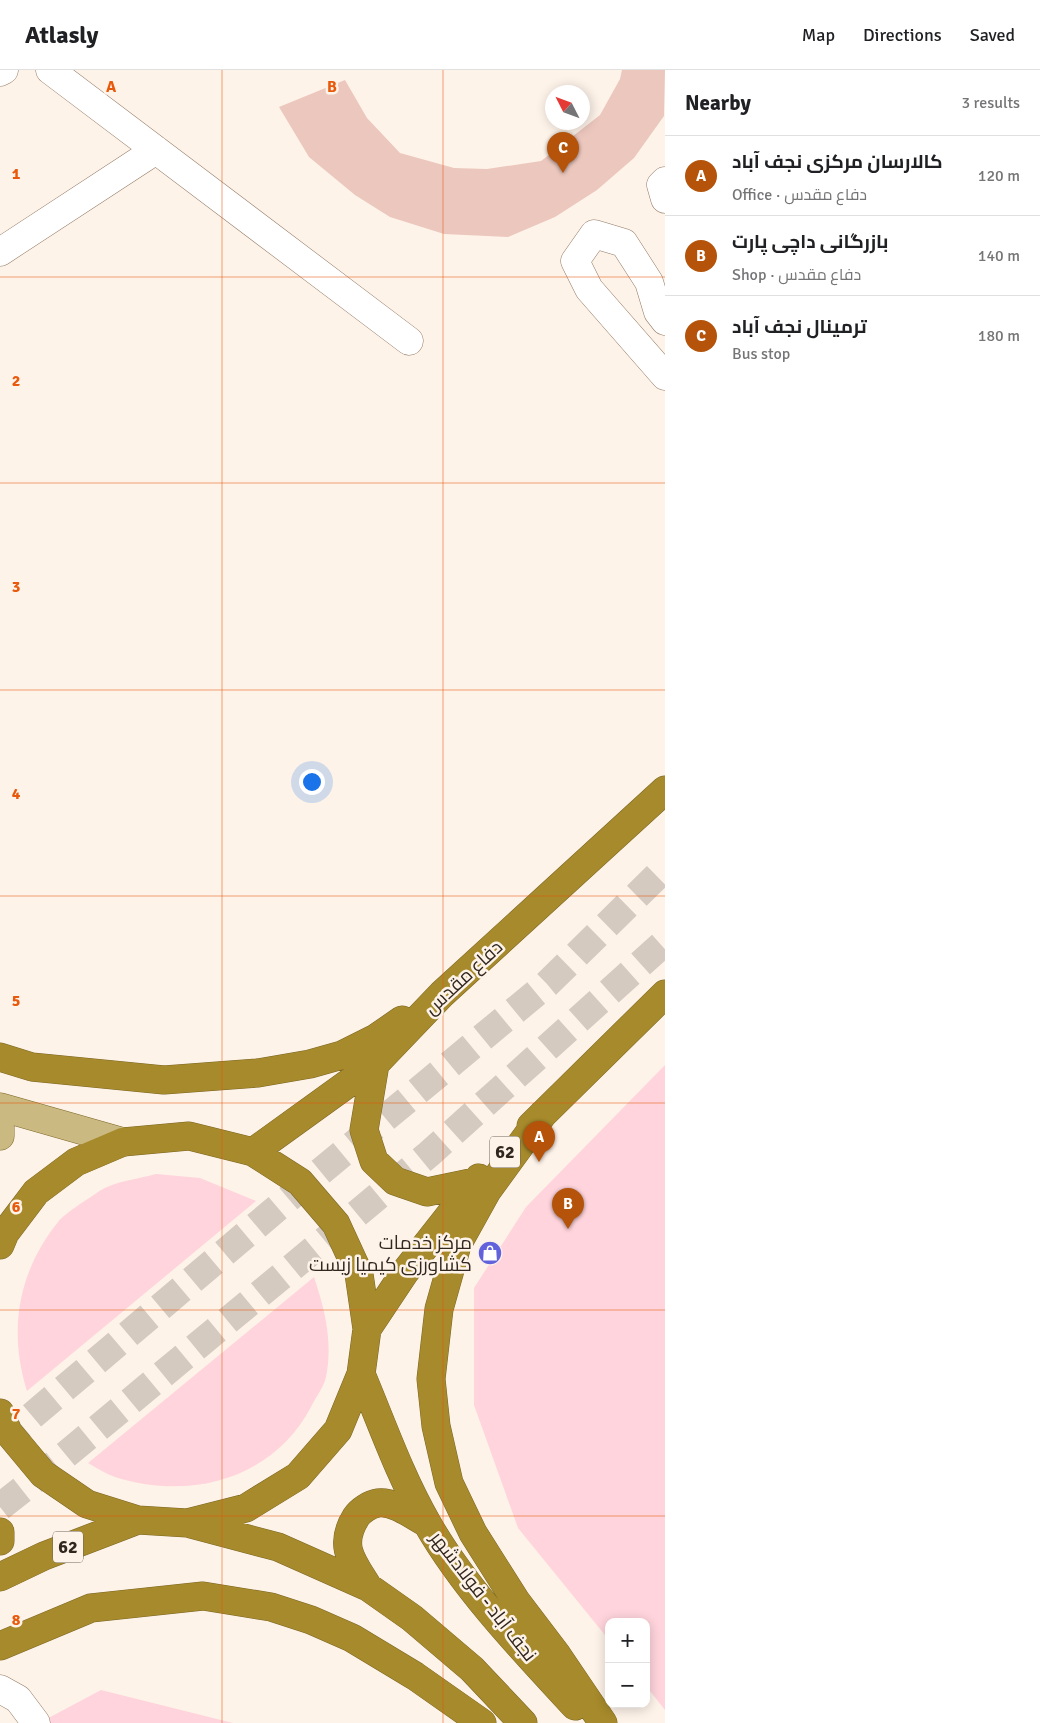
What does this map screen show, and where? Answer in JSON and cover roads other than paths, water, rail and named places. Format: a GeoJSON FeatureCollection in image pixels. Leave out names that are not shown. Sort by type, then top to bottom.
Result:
{"type":"FeatureCollection","features":[{"type":"Feature","properties":{"kind":"highway","name":"دفاع مقدس"},"geometry":{"type":"LineString","coordinates":[[253,1152],[374,1064],[442,994],[665,790]]}},
{"type":"Feature","properties":{"kind":"highway"},"geometry":{"type":"LineString","coordinates":[[0,1057],[32,1067],[164,1080],[258,1073],[310,1064],[342,1055],[376,1038],[442,994]]}},
{"type":"Feature","properties":{"kind":"highway","name":"62"},"geometry":{"type":"LineString","coordinates":[[367,1329],[405,1272],[475,1182],[665,994]]}},
{"type":"Feature","properties":{"kind":"highway"},"geometry":{"type":"LineString","coordinates":[[374,1064],[364,1130],[374,1161],[395,1181],[427,1192],[475,1182]]}},
{"type":"Feature","properties":{"kind":"highway","name":"62"},"geometry":{"type":"LineString","coordinates":[[543,1114],[487,1191],[458,1245],[439,1309],[431,1378],[436,1426],[449,1483],[473,1533],[516,1601],[557,1654],[603,1723]]}},
{"type":"Feature","properties":{"kind":"highway"},"geometry":{"type":"LineString","coordinates":[[0,1245],[5,1233],[36,1192],[76,1162],[123,1142],[189,1136],[253,1152],[300,1182],[336,1224],[359,1274],[367,1329],[361,1374],[338,1430],[298,1476],[246,1508],[187,1522]]}},
{"type":"Feature","properties":{"kind":"highway","name":"نجف آباد - فولادشهر"},"geometry":{"type":"LineString","coordinates":[[361,1374],[392,1451],[427,1523],[497,1620],[592,1723]]}},
{"type":"Feature","properties":{"kind":"highway"},"geometry":{"type":"LineString","coordinates":[[0,1413],[8,1432],[43,1474],[87,1504],[138,1520],[187,1522],[278,1547],[368,1587],[412,1618],[472,1669],[524,1723]]}},
{"type":"Feature","properties":{"kind":"highway"},"geometry":{"type":"LineString","coordinates":[[368,1587],[349,1556],[347,1531],[360,1511],[378,1503],[396,1506],[427,1523]]}},
{"type":"Feature","properties":{"kind":"highway","name":"62"},"geometry":{"type":"LineString","coordinates":[[0,1577],[44,1556],[138,1520]]}},
{"type":"Feature","properties":{"kind":"highway"},"geometry":{"type":"LineString","coordinates":[[0,1532],[0,1541]]}},
{"type":"Feature","properties":{"kind":"highway"},"geometry":{"type":"LineString","coordinates":[[0,1646],[91,1608],[203,1596],[271,1607],[311,1620],[352,1638],[416,1676],[482,1723]]}},
{"type":"Feature","properties":{"kind":"main road"},"geometry":{"type":"LineString","coordinates":[[0,1107],[123,1142]]}},
{"type":"Feature","properties":{"kind":"main road"},"geometry":{"type":"LineString","coordinates":[[0,1127],[0,1136]]}},
{"type":"Feature","properties":{"kind":"street"},"geometry":{"type":"LineString","coordinates":[[0,72],[4,70]]}},
{"type":"Feature","properties":{"kind":"street"},"geometry":{"type":"LineString","coordinates":[[50,70],[409,341]]}},
{"type":"Feature","properties":{"kind":"street"},"geometry":{"type":"LineString","coordinates":[[0,252],[156,150]]}},
{"type":"Feature","properties":{"kind":"street"},"geometry":{"type":"LineString","coordinates":[[665,181],[661,185],[665,200]]}},
{"type":"Feature","properties":{"kind":"street"},"geometry":{"type":"LineString","coordinates":[[665,321],[658,312],[650,282],[624,243],[594,234],[575,261],[578,268],[589,289],[665,376]]}},
{"type":"Feature","properties":{"kind":"street"},"geometry":{"type":"LineString","coordinates":[[0,1689],[18,1699],[36,1723]]}},
{"type":"Feature","properties":{"kind":"tunnel"},"geometry":{"type":"LineString","coordinates":[[0,1443],[302,1187],[547,984],[665,868]]}},
{"type":"Feature","properties":{"kind":"tunnel"},"geometry":{"type":"LineString","coordinates":[[0,1507],[429,1154],[665,942]]}},
{"type":"Feature","properties":{"kind":"place","name":"ترمینال نجف آباد"},"geometry":{"type":"Point","coordinates":[563,173]}},
{"type":"Feature","properties":{"kind":"place","name":"کالارسان مرکزی نجف آباد"},"geometry":{"type":"Point","coordinates":[539,1162]}},
{"type":"Feature","properties":{"kind":"place","name":"بازرگانی داچی پارت"},"geometry":{"type":"Point","coordinates":[568,1229]}},
{"type":"Feature","properties":{"kind":"place","name":"مرکز خدمات کشاورزی کیمیا زیست"},"geometry":{"type":"Point","coordinates":[490,1253]}}]}
